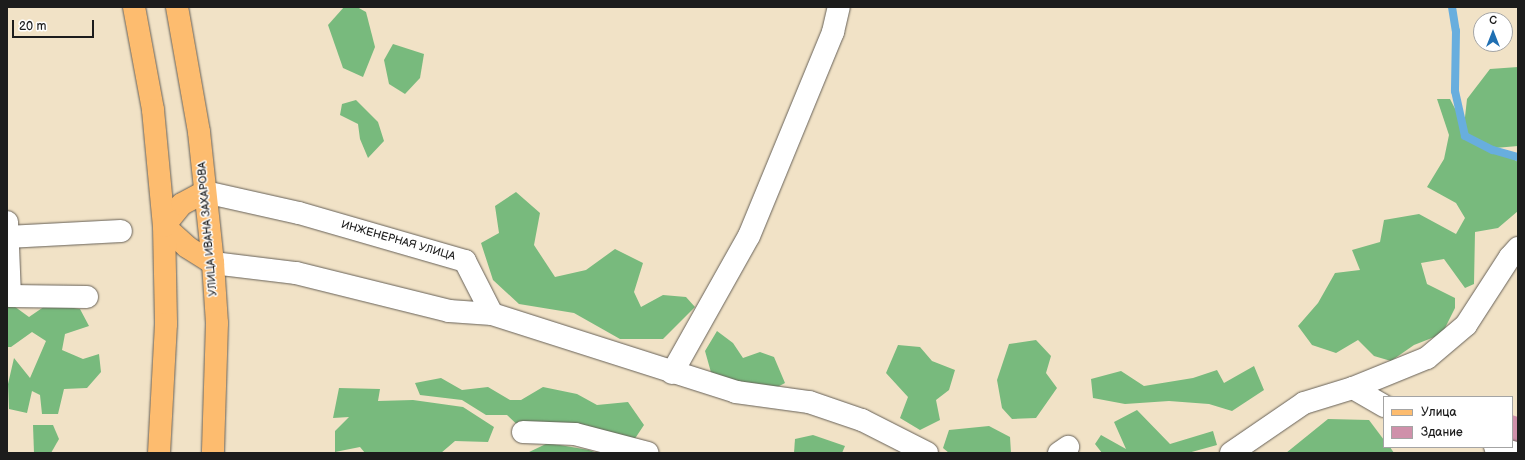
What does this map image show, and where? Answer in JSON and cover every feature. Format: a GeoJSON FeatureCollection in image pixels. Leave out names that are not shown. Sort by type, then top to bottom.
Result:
{"type":"FeatureCollection","features":[{"type":"Feature","properties":{"kind":"main road"},"geometry":{"type":"LineString","coordinates":[[134,7],[153,110],[164,226],[166,324],[159,453]]}},
{"type":"Feature","properties":{"kind":"main road","name":"УЛИЦА ИВАНА ЗАХАРОВА"},"geometry":{"type":"LineString","coordinates":[[177,7],[199,132],[206,192],[217,322],[213,453]]}},
{"type":"Feature","properties":{"kind":"main road"},"geometry":{"type":"LineString","coordinates":[[164,226],[182,204],[206,192]]}},
{"type":"Feature","properties":{"kind":"main road"},"geometry":{"type":"LineString","coordinates":[[164,226],[186,248],[212,263]]}},
{"type":"Feature","properties":{"kind":"street"},"geometry":{"type":"LineString","coordinates":[[672,373],[749,236],[833,32],[839,7]]}},
{"type":"Feature","properties":{"kind":"street","name":"ИНЖЕНЕРНАЯ УЛИЦА"},"geometry":{"type":"LineString","coordinates":[[206,192],[306,215],[465,261],[492,314]]}},
{"type":"Feature","properties":{"kind":"street"},"geometry":{"type":"LineString","coordinates":[[87,297],[10,296],[7,232],[121,232]]}},
{"type":"Feature","properties":{"kind":"street"},"geometry":{"type":"LineString","coordinates":[[1230,453],[1304,403],[1353,388],[1427,358],[1466,325],[1510,257],[1518,248]]}},
{"type":"Feature","properties":{"kind":"street"},"geometry":{"type":"LineString","coordinates":[[212,263],[296,273],[449,311],[492,314],[672,373],[736,392],[809,402],[862,420],[927,453]]}},
{"type":"Feature","properties":{"kind":"street"},"geometry":{"type":"LineString","coordinates":[[1353,388],[1383,405]]}},
{"type":"Feature","properties":{"kind":"street"},"geometry":{"type":"LineString","coordinates":[[524,432],[575,434],[648,453]]}},
{"type":"Feature","properties":{"kind":"street"},"geometry":{"type":"LineString","coordinates":[[1498,448],[1516,453]]}},
{"type":"Feature","properties":{"kind":"green space"},"geometry":{"type":"Polygon","coordinates":[[[344,7],[357,7],[366,12],[375,47],[363,77],[343,68],[328,25],[344,7]]]}},
{"type":"Feature","properties":{"kind":"green space"},"geometry":{"type":"Polygon","coordinates":[[[393,44],[424,54],[420,78],[405,94],[389,84],[384,60],[393,44]]]}},
{"type":"Feature","properties":{"kind":"green space"},"geometry":{"type":"Polygon","coordinates":[[[1518,67],[1518,146],[1495,148],[1518,162],[1518,211],[1498,228],[1475,232],[1474,284],[1465,288],[1444,259],[1421,263],[1427,284],[1455,298],[1455,308],[1442,334],[1414,345],[1391,361],[1374,356],[1358,340],[1336,353],[1312,345],[1298,326],[1318,303],[1335,273],[1360,270],[1352,250],[1380,242],[1384,220],[1419,214],[1456,234],[1465,218],[1456,203],[1427,187],[1444,159],[1449,135],[1437,99],[1450,99],[1464,126],[1467,99],[1490,69],[1518,67]]]}},
{"type":"Feature","properties":{"kind":"green space"},"geometry":{"type":"Polygon","coordinates":[[[356,100],[378,122],[384,141],[368,158],[360,139],[358,124],[340,115],[342,104],[356,100]]]}},
{"type":"Feature","properties":{"kind":"green space"},"geometry":{"type":"Polygon","coordinates":[[[516,192],[540,213],[534,245],[555,277],[586,270],[615,249],[643,263],[634,292],[641,307],[663,295],[686,297],[695,307],[663,339],[620,339],[574,313],[519,304],[493,280],[481,243],[499,233],[495,206],[516,192]]]}},
{"type":"Feature","properties":{"kind":"green space"},"geometry":{"type":"Polygon","coordinates":[[[7,301],[29,317],[48,304],[80,309],[89,326],[65,334],[62,350],[83,359],[99,354],[101,372],[87,388],[64,389],[58,414],[42,414],[40,395],[32,391],[27,413],[9,409],[8,384],[14,358],[30,378],[46,341],[32,332],[11,347],[7,347],[7,301]]]}},
{"type":"Feature","properties":{"kind":"green space"},"geometry":{"type":"Polygon","coordinates":[[[717,331],[733,343],[743,358],[760,352],[774,357],[785,383],[766,393],[712,376],[705,351],[717,331]]]}},
{"type":"Feature","properties":{"kind":"green space"},"geometry":{"type":"Polygon","coordinates":[[[1036,340],[1051,356],[1046,373],[1057,388],[1036,418],[1012,419],[1002,408],[997,380],[1009,344],[1036,340]]]}},
{"type":"Feature","properties":{"kind":"green space"},"geometry":{"type":"Polygon","coordinates":[[[898,345],[920,347],[932,361],[955,370],[949,390],[936,400],[940,420],[920,430],[900,418],[908,397],[886,373],[898,345]]]}},
{"type":"Feature","properties":{"kind":"green space"},"geometry":{"type":"Polygon","coordinates":[[[1254,366],[1264,390],[1232,411],[1209,404],[1169,401],[1125,404],[1093,398],[1091,379],[1121,371],[1144,386],[1193,378],[1217,370],[1224,383],[1254,366]]]}},
{"type":"Feature","properties":{"kind":"green space"},"geometry":{"type":"Polygon","coordinates":[[[441,378],[462,390],[488,387],[510,400],[521,400],[543,387],[577,394],[597,405],[628,402],[644,425],[632,443],[523,430],[507,415],[486,415],[462,400],[420,395],[415,383],[441,378]]]}},
{"type":"Feature","properties":{"kind":"green space"},"geometry":{"type":"Polygon","coordinates":[[[339,388],[380,389],[378,401],[413,400],[463,407],[494,427],[488,442],[455,441],[441,453],[365,453],[360,447],[335,452],[335,431],[349,417],[333,418],[339,388]]]}},
{"type":"Feature","properties":{"kind":"green space"},"geometry":{"type":"Polygon","coordinates":[[[1137,410],[1170,444],[1213,431],[1217,445],[1188,453],[1102,453],[1095,444],[1101,435],[1126,449],[1114,422],[1137,410]]]}},
{"type":"Feature","properties":{"kind":"green space"},"geometry":{"type":"Polygon","coordinates":[[[1328,419],[1369,420],[1383,439],[1383,448],[1391,448],[1394,453],[1286,453],[1328,419]]]}},
{"type":"Feature","properties":{"kind":"green space"},"geometry":{"type":"Polygon","coordinates":[[[33,425],[53,425],[59,439],[51,453],[34,453],[33,425]]]}},
{"type":"Feature","properties":{"kind":"green space"},"geometry":{"type":"Polygon","coordinates":[[[989,426],[1010,437],[1011,453],[949,453],[943,448],[949,430],[989,426]]]}},
{"type":"Feature","properties":{"kind":"green space"},"geometry":{"type":"Polygon","coordinates":[[[813,435],[845,446],[842,453],[794,453],[795,439],[813,435]]]}},
{"type":"Feature","properties":{"kind":"green space"},"geometry":{"type":"Polygon","coordinates":[[[548,443],[589,450],[597,453],[527,453],[548,443]]]}},
{"type":"Feature","properties":{"kind":"building"},"geometry":{"type":"Polygon","coordinates":[[[1513,415],[1518,417],[1518,446],[1513,444],[1513,415]]]}},
{"type":"Feature","properties":{"kind":"waterway"},"geometry":{"type":"LineString","coordinates":[[1452,7],[1456,31],[1455,91],[1465,136],[1493,150],[1518,157]]}}]}
